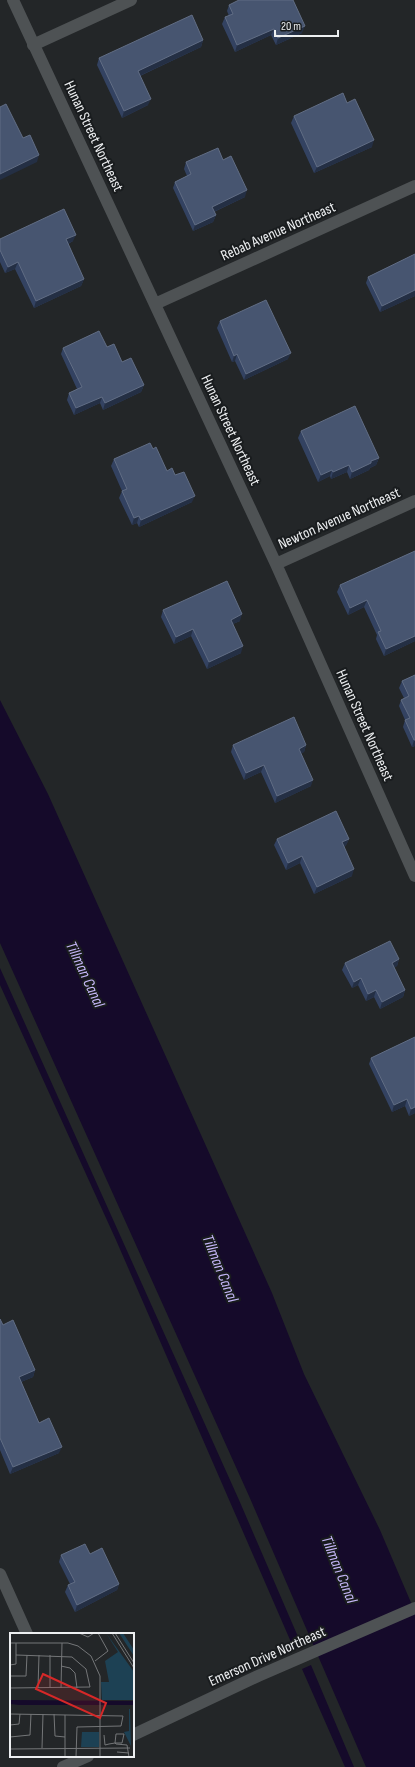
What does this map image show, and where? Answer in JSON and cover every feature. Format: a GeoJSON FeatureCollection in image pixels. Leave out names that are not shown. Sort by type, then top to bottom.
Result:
{"type":"FeatureCollection","features":[{"type":"Feature","properties":{"kind":"street","name":"Hunan Street Northeast"},"geometry":{"type":"LineString","coordinates":[[13,0],[276,564],[415,876]]}},
{"type":"Feature","properties":{"kind":"street"},"geometry":{"type":"LineString","coordinates":[[33,45],[131,0]]}},
{"type":"Feature","properties":{"kind":"street","name":"Rebab Avenue Northeast"},"geometry":{"type":"LineString","coordinates":[[155,304],[415,186]]}},
{"type":"Feature","properties":{"kind":"street","name":"Newton Avenue Northeast"},"geometry":{"type":"LineString","coordinates":[[276,564],[415,501]]}},
{"type":"Feature","properties":{"kind":"street"},"geometry":{"type":"LineString","coordinates":[[0,1574],[27,1633]]}},
{"type":"Feature","properties":{"kind":"street","name":"Emerson Drive Northeast"},"geometry":{"type":"LineString","coordinates":[[134,1735],[258,1676],[415,1608]]}},
{"type":"Feature","properties":{"kind":"street"},"geometry":{"type":"LineString","coordinates":[[63,1767],[85,1759]]}},
{"type":"Feature","properties":{"kind":"water","name":"Tillman Canal"},"geometry":{"type":"Polygon","coordinates":[[[0,700],[48,794],[272,1293],[304,1374],[380,1530],[415,1612],[415,1767],[366,1767],[249,1496],[0,943],[0,700]]]}},
{"type":"Feature","properties":{"kind":"water"},"geometry":{"type":"Polygon","coordinates":[[[0,968],[239,1500],[302,1646],[294,1649],[116,1240],[0,985],[0,968]]]}},
{"type":"Feature","properties":{"kind":"water"},"geometry":{"type":"Polygon","coordinates":[[[311,1665],[354,1767],[345,1767],[302,1669],[311,1665]]]}},
{"type":"Feature","properties":{"kind":"building"},"geometry":{"type":"Polygon","coordinates":[[[239,0],[293,0],[305,26],[278,38],[274,29],[237,45],[225,17],[233,14],[229,5],[239,0]]]}},
{"type":"Feature","properties":{"kind":"building"},"geometry":{"type":"Polygon","coordinates":[[[192,15],[203,40],[138,71],[151,99],[124,111],[99,58],[192,15]]]}},
{"type":"Feature","properties":{"kind":"building"},"geometry":{"type":"Polygon","coordinates":[[[343,93],[347,103],[355,99],[374,140],[317,167],[294,116],[343,93]]]}},
{"type":"Feature","properties":{"kind":"building"},"geometry":{"type":"Polygon","coordinates":[[[6,104],[23,138],[30,135],[39,155],[0,174],[0,107],[6,104]]]}},
{"type":"Feature","properties":{"kind":"building"},"geometry":{"type":"Polygon","coordinates":[[[218,148],[223,160],[231,156],[247,190],[212,207],[216,215],[195,225],[175,182],[191,174],[186,162],[218,148]]]}},
{"type":"Feature","properties":{"kind":"building"},"geometry":{"type":"Polygon","coordinates":[[[64,209],[76,235],[66,239],[84,279],[36,301],[18,262],[8,267],[0,250],[0,239],[64,209]]]}},
{"type":"Feature","properties":{"kind":"building"},"geometry":{"type":"Polygon","coordinates":[[[415,254],[415,290],[382,306],[368,277],[415,254]]]}},
{"type":"Feature","properties":{"kind":"building"},"geometry":{"type":"Polygon","coordinates":[[[266,300],[291,353],[246,374],[237,354],[234,356],[220,321],[266,300]]]}},
{"type":"Feature","properties":{"kind":"building"},"geometry":{"type":"Polygon","coordinates":[[[99,331],[107,347],[114,344],[122,362],[131,358],[144,385],[105,403],[102,397],[76,408],[69,393],[82,387],[63,348],[99,331]]]}},
{"type":"Feature","properties":{"kind":"building"},"geometry":{"type":"Polygon","coordinates":[[[355,406],[379,458],[352,472],[349,465],[333,472],[332,470],[321,475],[301,431],[355,406]]]}},
{"type":"Feature","properties":{"kind":"building"},"geometry":{"type":"Polygon","coordinates":[[[150,443],[153,449],[156,447],[167,471],[172,468],[175,475],[184,472],[195,496],[141,520],[139,516],[134,518],[122,491],[127,489],[114,459],[150,443]]]}},
{"type":"Feature","properties":{"kind":"building"},"geometry":{"type":"Polygon","coordinates":[[[415,551],[415,636],[386,649],[378,632],[381,631],[367,600],[350,608],[340,585],[415,551]]]}},
{"type":"Feature","properties":{"kind":"building"},"geometry":{"type":"Polygon","coordinates":[[[227,581],[242,614],[231,620],[243,646],[209,662],[193,629],[176,637],[163,610],[227,581]]]}},
{"type":"Feature","properties":{"kind":"building"},"geometry":{"type":"Polygon","coordinates":[[[415,675],[414,740],[405,720],[410,718],[401,700],[409,696],[402,681],[415,675]]]}},
{"type":"Feature","properties":{"kind":"building"},"geometry":{"type":"Polygon","coordinates":[[[294,717],[306,745],[299,749],[313,780],[277,796],[264,765],[246,773],[233,745],[294,717]]]}},
{"type":"Feature","properties":{"kind":"building"},"geometry":{"type":"Polygon","coordinates":[[[336,811],[349,839],[342,842],[354,869],[317,887],[302,856],[288,863],[277,839],[336,811]]]}},
{"type":"Feature","properties":{"kind":"building"},"geometry":{"type":"Polygon","coordinates":[[[390,941],[399,959],[392,963],[405,990],[382,1002],[376,990],[368,994],[361,978],[354,982],[345,963],[390,941]]]}},
{"type":"Feature","properties":{"kind":"building"},"geometry":{"type":"Polygon","coordinates":[[[415,1037],[415,1107],[411,1109],[407,1099],[394,1105],[371,1058],[415,1037]]]}},
{"type":"Feature","properties":{"kind":"building"},"geometry":{"type":"Polygon","coordinates":[[[0,1319],[3,1325],[13,1320],[35,1370],[19,1377],[39,1423],[49,1418],[62,1447],[13,1467],[0,1438],[0,1319]]]}},
{"type":"Feature","properties":{"kind":"building"},"geometry":{"type":"Polygon","coordinates":[[[85,1544],[90,1554],[102,1548],[119,1584],[77,1605],[68,1585],[75,1582],[61,1555],[85,1544]]]}}]}
